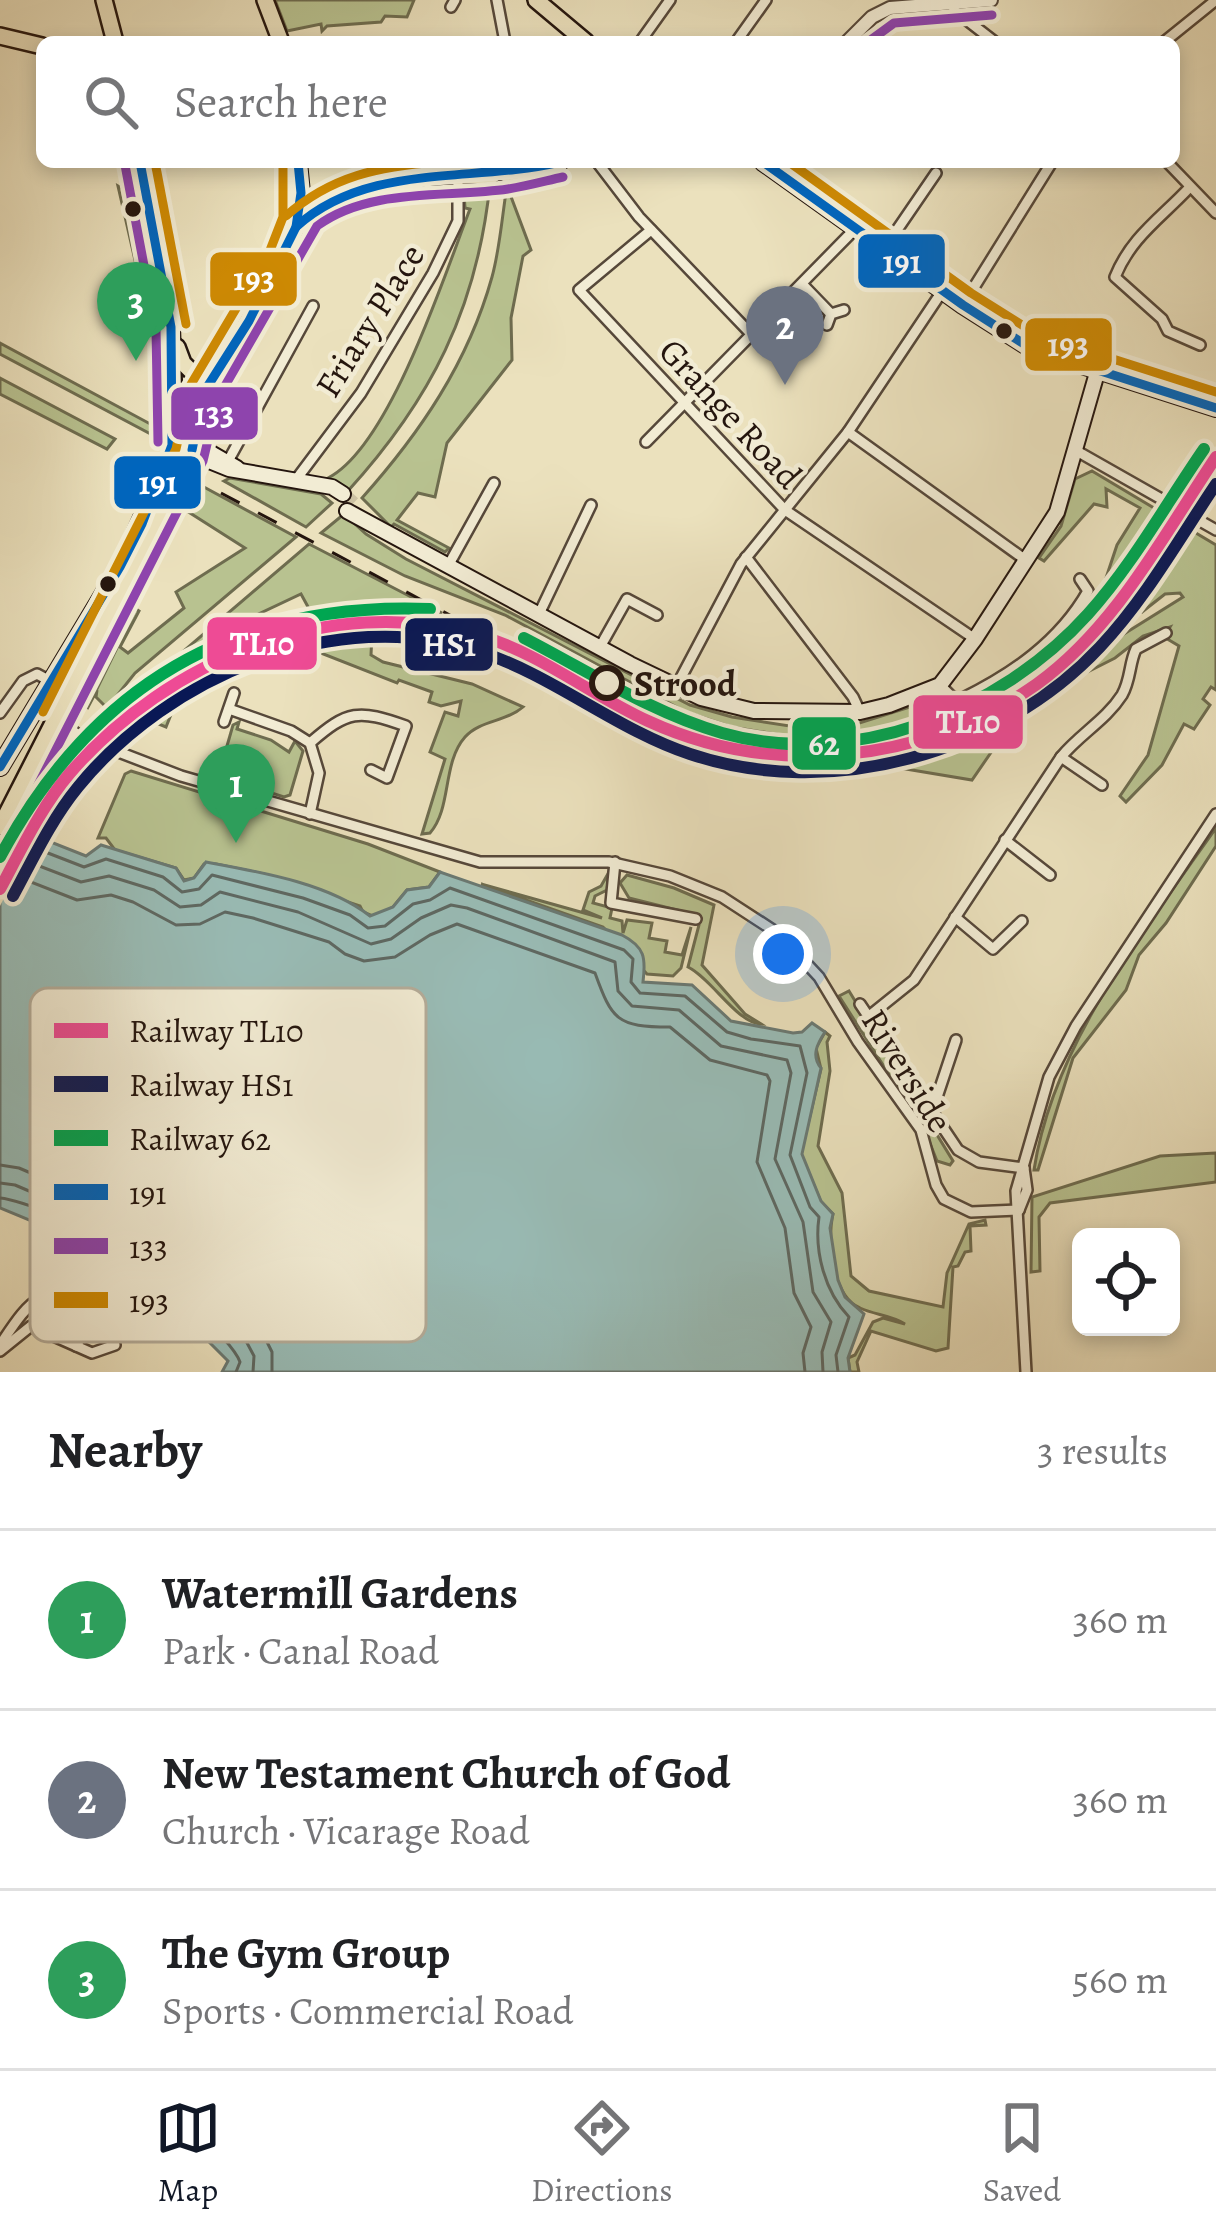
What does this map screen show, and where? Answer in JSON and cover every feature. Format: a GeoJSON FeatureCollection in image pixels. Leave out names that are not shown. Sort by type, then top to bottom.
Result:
{"type":"FeatureCollection","features":[{"type":"Feature","properties":{"kind":"main road"},"geometry":{"type":"LineString","coordinates":[[104,0],[106,36]]}},
{"type":"Feature","properties":{"kind":"main road"},"geometry":{"type":"LineString","coordinates":[[265,0],[279,36]]}},
{"type":"Feature","properties":{"kind":"main road"},"geometry":{"type":"LineString","coordinates":[[536,0],[579,36]]}},
{"type":"Feature","properties":{"kind":"main road"},"geometry":{"type":"LineString","coordinates":[[107,22],[113,36]]}},
{"type":"Feature","properties":{"kind":"main road"},"geometry":{"type":"LineString","coordinates":[[0,36],[36,45]]}},
{"type":"Feature","properties":{"kind":"main road"},"geometry":{"type":"LineString","coordinates":[[141,168],[181,360],[201,374],[218,371]]}},
{"type":"Feature","properties":{"kind":"main road"},"geometry":{"type":"LineString","coordinates":[[2,824],[91,651],[200,404],[283,260],[296,227],[299,168]]}},
{"type":"Feature","properties":{"kind":"main road"},"geometry":{"type":"LineString","coordinates":[[296,227],[322,204],[389,183],[529,168]]}},
{"type":"Feature","properties":{"kind":"main road"},"geometry":{"type":"LineString","coordinates":[[771,168],[962,305],[1032,349],[1216,408]]}},
{"type":"Feature","properties":{"kind":"main road"},"geometry":{"type":"LineString","coordinates":[[301,189],[322,204]]}},
{"type":"Feature","properties":{"kind":"main road"},"geometry":{"type":"LineString","coordinates":[[2,764],[120,567],[180,452],[171,327]]}},
{"type":"Feature","properties":{"kind":"main road"},"geometry":{"type":"LineString","coordinates":[[180,452],[332,487],[368,523],[676,687],[717,704],[746,710],[860,712],[940,685],[975,639],[1057,512],[1097,373]]}},
{"type":"Feature","properties":{"kind":"main road"},"geometry":{"type":"LineString","coordinates":[[50,681],[91,651]]}},
{"type":"Feature","properties":{"kind":"main road"},"geometry":{"type":"LineString","coordinates":[[50,681],[56,719]]}},
{"type":"Feature","properties":{"kind":"main road"},"geometry":{"type":"LineString","coordinates":[[2,764],[20,749],[36,724],[56,719]]}},
{"type":"Feature","properties":{"kind":"street"},"geometry":{"type":"LineString","coordinates":[[497,0],[505,36]]}},
{"type":"Feature","properties":{"kind":"street"},"geometry":{"type":"LineString","coordinates":[[644,36],[670,0]]}},
{"type":"Feature","properties":{"kind":"street"},"geometry":{"type":"LineString","coordinates":[[740,36],[766,0]]}},
{"type":"Feature","properties":{"kind":"street"},"geometry":{"type":"LineString","coordinates":[[853,36],[879,5],[991,0]]}},
{"type":"Feature","properties":{"kind":"street"},"geometry":{"type":"LineString","coordinates":[[1172,36],[1216,1]]}},
{"type":"Feature","properties":{"kind":"street"},"geometry":{"type":"LineString","coordinates":[[952,5],[988,36]]}},
{"type":"Feature","properties":{"kind":"street"},"geometry":{"type":"LineString","coordinates":[[601,168],[651,230],[753,336]]}},
{"type":"Feature","properties":{"kind":"street"},"geometry":{"type":"LineString","coordinates":[[962,305],[1048,168]]}},
{"type":"Feature","properties":{"kind":"street"},"geometry":{"type":"LineString","coordinates":[[1172,168],[1216,213]]}},
{"type":"Feature","properties":{"kind":"street"},"geometry":{"type":"LineString","coordinates":[[884,249],[936,173]]}},
{"type":"Feature","properties":{"kind":"street","name":"Friary Place"},"geometry":{"type":"LineString","coordinates":[[295,481],[361,393],[433,273],[458,221],[458,176]]}},
{"type":"Feature","properties":{"kind":"street"},"geometry":{"type":"LineString","coordinates":[[1190,188],[1144,229],[1125,253],[1115,277],[1162,319],[1168,331],[1200,345]]}},
{"type":"Feature","properties":{"kind":"street"},"geometry":{"type":"LineString","coordinates":[[646,442],[855,229]]}},
{"type":"Feature","properties":{"kind":"street","name":"Grange Road"},"geometry":{"type":"LineString","coordinates":[[651,230],[579,290],[785,510],[975,639]]}},
{"type":"Feature","properties":{"kind":"street"},"geometry":{"type":"LineString","coordinates":[[803,285],[829,320],[844,310]]}},
{"type":"Feature","properties":{"kind":"street"},"geometry":{"type":"LineString","coordinates":[[676,687],[746,557],[848,432],[943,290]]}},
{"type":"Feature","properties":{"kind":"street"},"geometry":{"type":"LineString","coordinates":[[230,465],[313,306]]}},
{"type":"Feature","properties":{"kind":"street"},"geometry":{"type":"LineString","coordinates":[[848,432],[1027,561]]}},
{"type":"Feature","properties":{"kind":"street"},"geometry":{"type":"LineString","coordinates":[[1075,450],[1216,530]]}},
{"type":"Feature","properties":{"kind":"street"},"geometry":{"type":"LineString","coordinates":[[448,566],[494,483]]}},
{"type":"Feature","properties":{"kind":"street"},"geometry":{"type":"LineString","coordinates":[[538,614],[591,505]]}},
{"type":"Feature","properties":{"kind":"street"},"geometry":{"type":"LineString","coordinates":[[746,557],[860,712]]}},
{"type":"Feature","properties":{"kind":"street"},"geometry":{"type":"LineString","coordinates":[[940,685],[961,699],[1007,674],[1060,630],[1092,590],[1080,579]]}},
{"type":"Feature","properties":{"kind":"street"},"geometry":{"type":"LineString","coordinates":[[600,647],[627,599],[657,615]]}},
{"type":"Feature","properties":{"kind":"street"},"geometry":{"type":"LineString","coordinates":[[868,1017],[911,983],[1061,757],[1076,738],[1105,716],[1130,678],[1136,649],[1166,633]]}},
{"type":"Feature","properties":{"kind":"street"},"geometry":{"type":"LineString","coordinates":[[0,713],[28,677],[37,674],[50,681]]}},
{"type":"Feature","properties":{"kind":"street"},"geometry":{"type":"LineString","coordinates":[[224,722],[234,693]]}},
{"type":"Feature","properties":{"kind":"street"},"geometry":{"type":"LineString","coordinates":[[1090,705],[1105,716]]}},
{"type":"Feature","properties":{"kind":"street"},"geometry":{"type":"LineString","coordinates":[[229,709],[288,729],[310,743],[319,779],[310,814]]}},
{"type":"Feature","properties":{"kind":"street"},"geometry":{"type":"LineString","coordinates":[[310,743],[338,720],[358,713],[406,725]]}},
{"type":"Feature","properties":{"kind":"street"},"geometry":{"type":"LineString","coordinates":[[371,770],[387,778],[410,713]]}},
{"type":"Feature","properties":{"kind":"street"},"geometry":{"type":"LineString","coordinates":[[56,719],[80,736]]}},
{"type":"Feature","properties":{"kind":"street","name":"Riverside"},"geometry":{"type":"LineString","coordinates":[[103,746],[181,776],[486,863],[615,862],[679,879],[722,897],[770,927],[812,968],[922,1132],[940,1196],[967,1211],[1019,1210]]}},
{"type":"Feature","properties":{"kind":"street"},"geometry":{"type":"LineString","coordinates":[[1061,757],[1102,785]]}},
{"type":"Feature","properties":{"kind":"street"},"geometry":{"type":"LineString","coordinates":[[1087,774],[1096,761]]}},
{"type":"Feature","properties":{"kind":"street"},"geometry":{"type":"LineString","coordinates":[[1026,1372],[1016,1191],[1032,1127],[1059,1054],[1216,814]]}},
{"type":"Feature","properties":{"kind":"street"},"geometry":{"type":"LineString","coordinates":[[1005,840],[1050,875]]}},
{"type":"Feature","properties":{"kind":"street"},"geometry":{"type":"LineString","coordinates":[[611,902],[615,862]]}},
{"type":"Feature","properties":{"kind":"street"},"geometry":{"type":"LineString","coordinates":[[595,899],[696,919]]}},
{"type":"Feature","properties":{"kind":"street"},"geometry":{"type":"LineString","coordinates":[[955,917],[993,949],[1022,921]]}},
{"type":"Feature","properties":{"kind":"street"},"geometry":{"type":"LineString","coordinates":[[860,1004],[965,1155],[1024,1168]]}},
{"type":"Feature","properties":{"kind":"street"},"geometry":{"type":"LineString","coordinates":[[926,1104],[938,1094],[956,1040]]}},
{"type":"Feature","properties":{"kind":"street"},"geometry":{"type":"LineString","coordinates":[[0,1348],[30,1310]]}},
{"type":"Feature","properties":{"kind":"street"},"geometry":{"type":"LineString","coordinates":[[0,1348],[30,1327]]}},
{"type":"Feature","properties":{"kind":"street"},"geometry":{"type":"LineString","coordinates":[[67,1342],[96,1354],[115,1345]]}},
{"type":"Feature","properties":{"kind":"street"},"geometry":{"type":"LineString","coordinates":[[76,1346],[78,1342]]}},
{"type":"Feature","properties":{"kind":"green space"},"geometry":{"type":"Polygon","coordinates":[[[275,0],[414,0],[407,17],[385,16],[381,22],[327,26],[322,31],[321,24],[287,31],[275,0]]]}},
{"type":"Feature","properties":{"kind":"green space"},"geometry":{"type":"Polygon","coordinates":[[[490,184],[474,272],[445,350],[403,423],[347,492],[328,478],[351,460],[373,432],[412,357],[470,209],[465,208],[464,193],[475,185],[490,184]]]}},
{"type":"Feature","properties":{"kind":"green space"},"geometry":{"type":"Polygon","coordinates":[[[118,186],[133,195],[132,218],[138,221],[154,294],[139,310],[140,282],[118,186]]]}},
{"type":"Feature","properties":{"kind":"green space"},"geometry":{"type":"Polygon","coordinates":[[[507,186],[531,250],[523,256],[511,318],[512,360],[447,443],[435,497],[418,493],[397,520],[449,548],[445,552],[394,524],[391,527],[362,498],[422,422],[470,339],[495,266],[507,186]]]}},
{"type":"Feature","properties":{"kind":"green space"},"geometry":{"type":"Polygon","coordinates":[[[0,343],[154,426],[151,382],[153,395],[162,394],[162,440],[0,354],[0,343]]]}},
{"type":"Feature","properties":{"kind":"green space"},"geometry":{"type":"Polygon","coordinates":[[[0,378],[115,439],[107,449],[0,394],[0,378]]]}},
{"type":"Feature","properties":{"kind":"green space"},"geometry":{"type":"Polygon","coordinates":[[[1092,471],[1216,545],[1216,690],[1211,687],[1203,699],[1210,705],[1194,729],[1184,724],[1162,765],[1126,802],[1120,796],[1148,755],[1179,646],[1164,637],[1170,627],[1143,636],[1115,658],[1052,690],[1047,682],[1183,597],[1165,594],[1142,612],[1138,609],[1141,579],[1127,569],[1108,593],[1103,587],[1117,545],[1140,508],[1106,489],[1107,507],[1094,504],[1044,561],[1039,558],[1061,526],[1075,479],[1092,471]]]}},
{"type":"Feature","properties":{"kind":"green space"},"geometry":{"type":"Polygon","coordinates":[[[230,478],[321,494],[332,503],[306,527],[224,481],[230,478]]]}},
{"type":"Feature","properties":{"kind":"green space"},"geometry":{"type":"Polygon","coordinates":[[[191,480],[296,537],[135,673],[107,708],[96,697],[97,690],[87,709],[136,609],[120,647],[128,653],[184,608],[176,592],[245,548],[179,506],[191,480]]]}},
{"type":"Feature","properties":{"kind":"green space"},"geometry":{"type":"Polygon","coordinates":[[[344,514],[406,559],[690,705],[790,726],[794,737],[732,727],[686,712],[505,615],[405,576],[321,533],[344,514]]]}},
{"type":"Feature","properties":{"kind":"green space"},"geometry":{"type":"Polygon","coordinates":[[[309,544],[442,613],[360,608],[313,616],[301,594],[248,619],[253,632],[179,671],[138,701],[133,699],[173,660],[309,544]]]}},
{"type":"Feature","properties":{"kind":"green space"},"geometry":{"type":"Polygon","coordinates":[[[362,627],[372,634],[371,655],[383,662],[472,684],[523,707],[465,737],[453,759],[442,811],[430,833],[422,834],[445,759],[430,752],[445,712],[458,716],[461,701],[441,706],[429,702],[432,692],[321,653],[279,655],[180,692],[166,727],[151,721],[157,703],[230,662],[307,635],[362,627]]]}},
{"type":"Feature","properties":{"kind":"green space"},"geometry":{"type":"Polygon","coordinates":[[[1043,684],[1049,687],[1010,725],[972,780],[858,761],[919,749],[980,722],[983,726],[994,721],[992,715],[1012,709],[1043,684]]]}},
{"type":"Feature","properties":{"kind":"green space"},"geometry":{"type":"Polygon","coordinates":[[[938,698],[956,707],[892,727],[856,732],[856,724],[938,698]]]}},
{"type":"Feature","properties":{"kind":"green space"},"geometry":{"type":"Polygon","coordinates":[[[239,722],[237,729],[271,740],[289,752],[295,741],[303,751],[290,795],[244,784],[248,763],[225,753],[233,725],[239,722]]]}},
{"type":"Feature","properties":{"kind":"green space"},"geometry":{"type":"Polygon","coordinates":[[[75,742],[22,828],[15,825],[55,748],[75,742]]]}},
{"type":"Feature","properties":{"kind":"green space"},"geometry":{"type":"Polygon","coordinates":[[[131,771],[368,844],[440,872],[429,887],[407,890],[393,907],[375,917],[360,906],[264,874],[216,864],[204,864],[194,878],[184,880],[176,868],[115,850],[106,838],[98,838],[125,774],[131,771]]]}},
{"type":"Feature","properties":{"kind":"green space"},"geometry":{"type":"Polygon","coordinates":[[[1216,828],[1216,846],[1139,955],[1126,990],[1073,1058],[1038,1170],[1034,1170],[1044,1123],[1081,1034],[1132,948],[1216,828]]]}},
{"type":"Feature","properties":{"kind":"green space"},"geometry":{"type":"Polygon","coordinates":[[[609,872],[607,890],[595,896],[593,903],[612,908],[610,918],[622,921],[623,933],[627,920],[652,923],[649,938],[667,941],[665,952],[682,955],[691,927],[681,968],[673,976],[647,974],[603,927],[481,884],[602,918],[583,910],[589,892],[601,886],[609,872]]]}},
{"type":"Feature","properties":{"kind":"green space"},"geometry":{"type":"Polygon","coordinates":[[[627,875],[714,905],[702,965],[745,1014],[761,1024],[743,1016],[688,967],[699,925],[697,915],[629,898],[620,883],[627,875]]]}},
{"type":"Feature","properties":{"kind":"green space"},"geometry":{"type":"Polygon","coordinates":[[[849,991],[953,1161],[950,1165],[937,1161],[925,1131],[839,996],[849,991]]]}},
{"type":"Feature","properties":{"kind":"green space"},"geometry":{"type":"Polygon","coordinates":[[[825,1032],[830,1036],[830,1071],[818,1146],[842,1193],[851,1276],[869,1291],[943,1307],[947,1273],[969,1224],[985,1220],[986,1225],[970,1226],[971,1251],[953,1267],[948,1348],[936,1351],[871,1331],[857,1362],[859,1372],[850,1372],[848,1358],[855,1355],[873,1322],[883,1318],[905,1324],[860,1308],[843,1292],[832,1252],[833,1214],[821,1202],[801,1154],[821,1069],[816,1048],[825,1032]]]}},
{"type":"Feature","properties":{"kind":"green space"},"geometry":{"type":"Polygon","coordinates":[[[1216,1153],[1216,1182],[1050,1203],[1039,1217],[1040,1271],[1031,1272],[1032,1197],[1160,1156],[1216,1153]]]}},
{"type":"Feature","properties":{"kind":"water"},"geometry":{"type":"Polygon","coordinates":[[[0,822],[86,856],[101,845],[176,868],[184,881],[194,878],[206,862],[271,875],[334,895],[370,916],[393,907],[407,890],[429,887],[440,872],[622,935],[642,954],[643,982],[692,985],[731,1021],[793,1033],[812,1023],[825,1032],[816,1050],[821,1068],[802,1154],[821,1201],[833,1214],[830,1228],[838,1280],[845,1297],[864,1314],[848,1358],[850,1372],[222,1372],[228,1361],[209,1342],[426,1342],[426,988],[30,988],[30,1220],[0,1208],[0,822]]]}},
{"type":"Feature","properties":{"kind":"pier"},"geometry":{"type":"Polygon","coordinates":[[[23,826],[36,834],[0,906],[0,869],[23,826]]]}},
{"type":"Feature","properties":{"kind":"tunnel"},"geometry":{"type":"LineString","coordinates":[[343,494],[354,504]]}},
{"type":"Feature","properties":{"kind":"tunnel"},"geometry":{"type":"LineString","coordinates":[[80,736],[103,746]]}},
{"type":"Feature","properties":{"kind":"railway"},"geometry":{"type":"LineString","coordinates":[[221,493],[517,651]]}},
{"type":"Feature","properties":{"kind":"rail line","name":"62"},"geometry":{"type":"LineString","coordinates":[[524,638],[645,703],[722,733],[771,743],[822,744],[921,724],[1012,679],[1052,649],[1120,575],[1204,449]]}},
{"type":"Feature","properties":{"kind":"rail line","name":"TL10"},"geometry":{"type":"LineString","coordinates":[[0,889],[50,800],[110,733],[203,668],[310,630],[366,623],[422,624],[478,635],[523,652],[648,721],[746,751],[847,754],[946,731],[993,711],[1037,684],[1091,636],[1136,579],[1216,457]]}},
{"type":"Feature","properties":{"kind":"rail line","name":"HS1"},"geometry":{"type":"LineString","coordinates":[[13,896],[68,800],[115,747],[159,712],[207,683],[259,660],[313,644],[368,637],[424,639],[478,651],[662,743],[744,767],[799,772],[855,769],[910,758],[963,740],[1059,684],[1100,647],[1147,588],[1216,484]]}},
{"type":"Feature","properties":{"kind":"rail line","name":"62"},"geometry":{"type":"LineString","coordinates":[[0,857],[37,797],[78,745],[125,701],[176,666],[232,639],[293,620],[359,610],[430,609]]}},
{"type":"Feature","properties":{"kind":"transit line","name":"133"},"geometry":{"type":"LineString","coordinates":[[876,36],[894,23],[992,15]]}},
{"type":"Feature","properties":{"kind":"transit line","name":"133"},"geometry":{"type":"LineString","coordinates":[[126,168],[156,329],[158,442]]}},
{"type":"Feature","properties":{"kind":"transit line","name":"191"},"geometry":{"type":"LineString","coordinates":[[0,767],[120,567],[172,445],[171,327],[141,168]]}},
{"type":"Feature","properties":{"kind":"transit line","name":"193"},"geometry":{"type":"LineString","coordinates":[[156,168],[186,324]]}},
{"type":"Feature","properties":{"kind":"transit line","name":"193"},"geometry":{"type":"LineString","coordinates":[[43,712],[176,449],[190,386],[269,253],[283,217],[283,168]]}},
{"type":"Feature","properties":{"kind":"transit line","name":"191"},"geometry":{"type":"LineString","coordinates":[[192,450],[204,392],[249,321],[296,227],[299,168]]}},
{"type":"Feature","properties":{"kind":"transit line","name":"193"},"geometry":{"type":"LineString","coordinates":[[286,216],[339,182],[389,168]]}},
{"type":"Feature","properties":{"kind":"transit line","name":"191"},"geometry":{"type":"LineString","coordinates":[[296,227],[324,206],[388,183],[526,168]]}},
{"type":"Feature","properties":{"kind":"transit line","name":"191"},"geometry":{"type":"LineString","coordinates":[[771,168],[1032,349],[1216,408]]}},
{"type":"Feature","properties":{"kind":"transit line","name":"193"},"geometry":{"type":"LineString","coordinates":[[797,168],[971,293],[1038,335],[1216,392]]}},
{"type":"Feature","properties":{"kind":"transit line","name":"133"},"geometry":{"type":"LineString","coordinates":[[13,834],[203,461],[218,398],[317,226],[361,205],[385,200],[508,189],[563,177]]}},
{"type":"Feature","properties":{"kind":"place","name":"The Gym Group"},"geometry":{"type":"Point","coordinates":[136,361]}},
{"type":"Feature","properties":{"kind":"place","name":"New Testament Church of God"},"geometry":{"type":"Point","coordinates":[785,385]}},
{"type":"Feature","properties":{"kind":"place","name":"Strood"},"geometry":{"type":"Point","coordinates":[607,683]}},
{"type":"Feature","properties":{"kind":"place","name":"Watermill Gardens"},"geometry":{"type":"Point","coordinates":[236,843]}}]}
